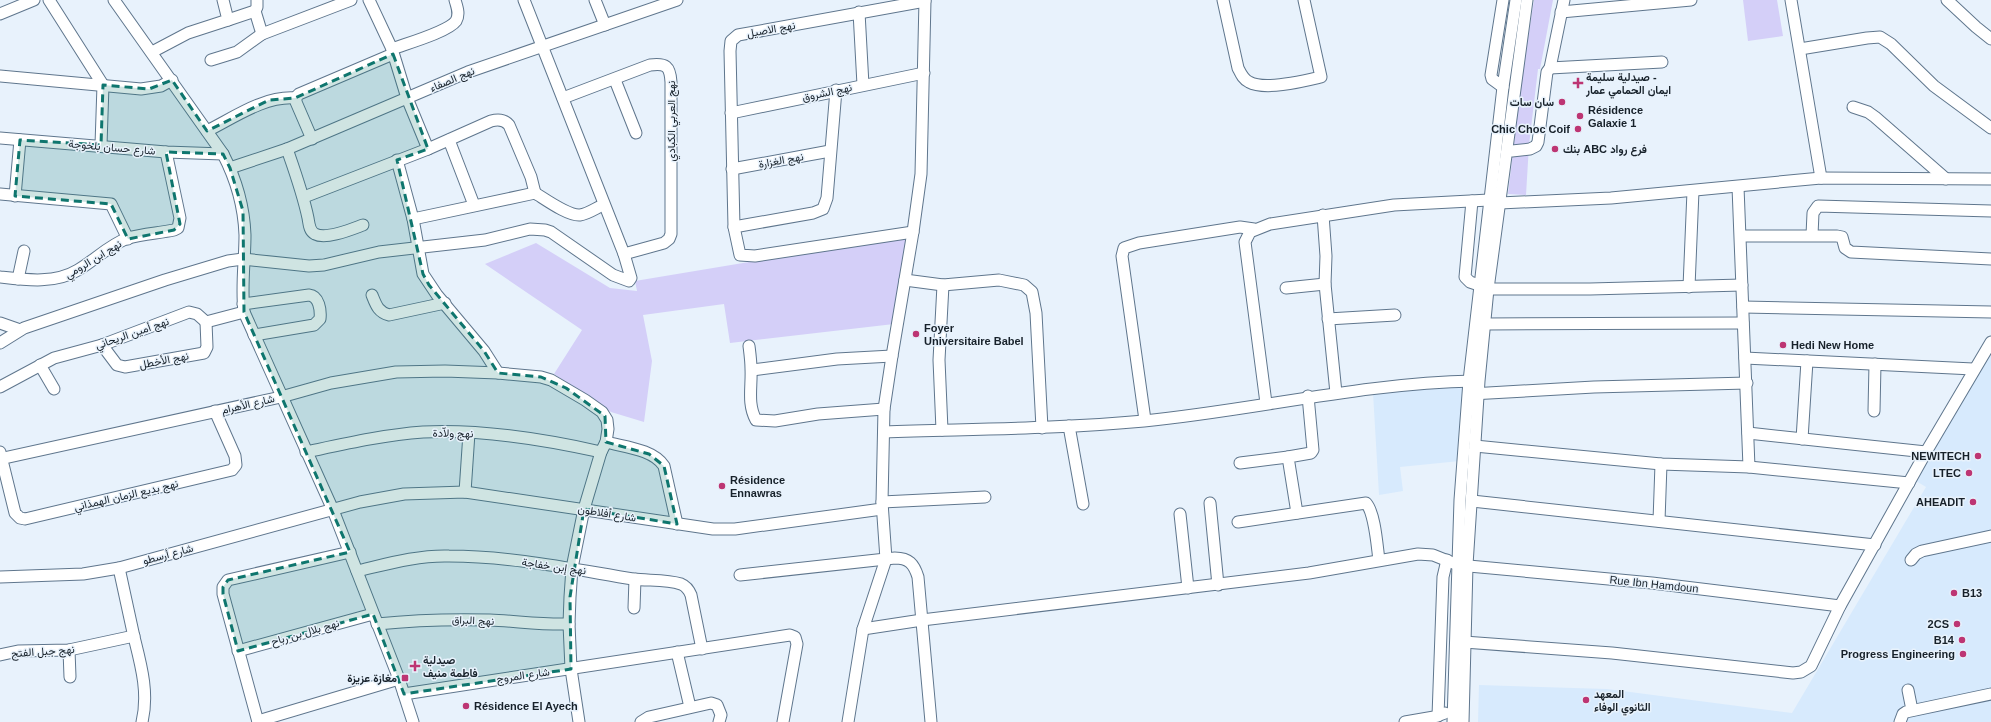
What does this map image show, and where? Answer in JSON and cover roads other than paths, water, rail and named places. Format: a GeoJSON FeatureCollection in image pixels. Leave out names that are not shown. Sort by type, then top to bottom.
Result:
{"type":"FeatureCollection","features":[{"type":"Feature","properties":{"kind":"street"},"geometry":{"type":"LineString","coordinates":[[0,14],[34,0]]}},
{"type":"Feature","properties":{"kind":"street"},"geometry":{"type":"LineString","coordinates":[[49,0],[104,86],[101,145]]}},
{"type":"Feature","properties":{"kind":"street"},"geometry":{"type":"LineString","coordinates":[[114,0],[172,80],[223,154],[230,168],[243,211],[245,234],[242,292],[244,308],[281,397],[333,510],[399,679],[413,722]]}},
{"type":"Feature","properties":{"kind":"street"},"geometry":{"type":"LineString","coordinates":[[223,0],[228,20]]}},
{"type":"Feature","properties":{"kind":"street"},"geometry":{"type":"LineString","coordinates":[[211,60],[237,52],[262,34],[351,0]]}},
{"type":"Feature","properties":{"kind":"street"},"geometry":{"type":"LineString","coordinates":[[369,0],[392,51],[407,98],[428,149]]}},
{"type":"Feature","properties":{"kind":"street"},"geometry":{"type":"LineString","coordinates":[[296,98],[299,94],[452,25],[457,20],[458,14],[454,0]]}},
{"type":"Feature","properties":{"kind":"street"},"geometry":{"type":"LineString","coordinates":[[0,343],[20,330],[207,266],[243,259],[316,266],[340,262],[379,252],[485,240],[530,229],[551,232],[613,275],[628,282],[631,278],[624,254],[603,205],[543,45],[524,0]]}},
{"type":"Feature","properties":{"kind":"street"},"geometry":{"type":"LineString","coordinates":[[595,0],[605,25]]}},
{"type":"Feature","properties":{"kind":"street"},"geometry":{"type":"LineString","coordinates":[[1223,0],[1238,68],[1242,78],[1251,83],[1266,85],[1287,84],[1321,77],[1304,0]]}},
{"type":"Feature","properties":{"kind":"street"},"geometry":{"type":"LineString","coordinates":[[1503,0],[1491,75],[1492,79],[1503,87]]}},
{"type":"Feature","properties":{"kind":"street"},"geometry":{"type":"LineString","coordinates":[[1453,722],[1474,381],[1494,201],[1503,87],[1516,0]]}},
{"type":"Feature","properties":{"kind":"street"},"geometry":{"type":"LineString","coordinates":[[1494,201],[1527,0]]}},
{"type":"Feature","properties":{"kind":"street"},"geometry":{"type":"LineString","coordinates":[[1512,151],[1530,149],[1536,146],[1547,72],[1550,68],[1564,0]]}},
{"type":"Feature","properties":{"kind":"street"},"geometry":{"type":"LineString","coordinates":[[1561,12],[1692,0]]}},
{"type":"Feature","properties":{"kind":"street"},"geometry":{"type":"LineString","coordinates":[[1791,0],[1821,178]]}},
{"type":"Feature","properties":{"kind":"street"},"geometry":{"type":"LineString","coordinates":[[1947,0],[1991,39]]}},
{"type":"Feature","properties":{"kind":"street","name":"نهج الصفاء"},"geometry":{"type":"LineString","coordinates":[[230,168],[312,139],[468,72],[670,1]]}},
{"type":"Feature","properties":{"kind":"street"},"geometry":{"type":"LineString","coordinates":[[848,722],[864,629],[886,559],[882,505],[884,409],[921,174],[925,1]]}},
{"type":"Feature","properties":{"kind":"street","name":"نهج الاصيل"},"geometry":{"type":"LineString","coordinates":[[913,232],[742,257],[738,252],[734,227],[730,50],[731,41],[735,37],[859,12],[925,1]]}},
{"type":"Feature","properties":{"kind":"street"},"geometry":{"type":"LineString","coordinates":[[152,52],[188,33],[228,20],[256,6],[262,34]]}},
{"type":"Feature","properties":{"kind":"street"},"geometry":{"type":"LineString","coordinates":[[859,12],[863,85]]}},
{"type":"Feature","properties":{"kind":"street"},"geometry":{"type":"LineString","coordinates":[[1800,49],[1880,37],[1891,44],[1934,86],[1991,128]]}},
{"type":"Feature","properties":{"kind":"street"},"geometry":{"type":"LineString","coordinates":[[1550,68],[1662,62]]}},
{"type":"Feature","properties":{"kind":"street","name":"نهج العربي الكبادي"},"geometry":{"type":"LineString","coordinates":[[562,98],[615,80],[650,65],[658,64],[666,66],[669,69],[671,82],[672,219],[670,236],[664,243],[624,254]]}},
{"type":"Feature","properties":{"kind":"street","name":"نهج الشروق"},"geometry":{"type":"LineString","coordinates":[[731,113],[836,90],[924,73]]}},
{"type":"Feature","properties":{"kind":"street"},"geometry":{"type":"LineString","coordinates":[[0,76],[149,89],[161,86],[172,80]]}},
{"type":"Feature","properties":{"kind":"street"},"geometry":{"type":"LineString","coordinates":[[615,80],[636,133]]}},
{"type":"Feature","properties":{"kind":"street"},"geometry":{"type":"LineString","coordinates":[[734,227],[823,210],[827,198],[836,90]]}},
{"type":"Feature","properties":{"kind":"street"},"geometry":{"type":"LineString","coordinates":[[207,131],[270,100],[282,97],[296,98]]}},
{"type":"Feature","properties":{"kind":"street"},"geometry":{"type":"LineString","coordinates":[[296,98],[312,139]]}},
{"type":"Feature","properties":{"kind":"street"},"geometry":{"type":"LineString","coordinates":[[1853,107],[1868,112],[1876,117],[1946,179]]}},
{"type":"Feature","properties":{"kind":"street"},"geometry":{"type":"LineString","coordinates":[[304,197],[428,149],[491,121],[500,119],[507,122],[527,166],[535,193],[560,208],[578,215],[584,214],[603,205]]}},
{"type":"Feature","properties":{"kind":"street","name":"شارع حسان بلخوجة"},"geometry":{"type":"LineString","coordinates":[[0,138],[101,145],[166,152],[223,154]]}},
{"type":"Feature","properties":{"kind":"street"},"geometry":{"type":"LineString","coordinates":[[15,196],[20,140]]}},
{"type":"Feature","properties":{"kind":"street"},"geometry":{"type":"LineString","coordinates":[[449,140],[474,205]]}},
{"type":"Feature","properties":{"kind":"street"},"geometry":{"type":"LineString","coordinates":[[287,149],[304,197],[311,230],[317,235],[336,234],[363,225]]}},
{"type":"Feature","properties":{"kind":"street","name":"نهج الغزارة"},"geometry":{"type":"LineString","coordinates":[[732,169],[830,151]]}},
{"type":"Feature","properties":{"kind":"street","name":"نهج ابن الرومي"},"geometry":{"type":"LineString","coordinates":[[0,277],[18,279],[60,278],[78,270],[105,251],[128,238],[174,230],[180,224],[180,218],[166,152]]}},
{"type":"Feature","properties":{"kind":"street"},"geometry":{"type":"LineString","coordinates":[[397,160],[413,219],[423,274],[429,285],[446,303],[484,351],[498,373]]}},
{"type":"Feature","properties":{"kind":"street"},"geometry":{"type":"LineString","coordinates":[[1266,403],[1245,242],[1247,235],[1254,229],[1270,224],[1394,205],[1472,201],[1611,198],[1821,178],[1991,179]]}},
{"type":"Feature","properties":{"kind":"street"},"geometry":{"type":"LineString","coordinates":[[1738,187],[1749,468]]}},
{"type":"Feature","properties":{"kind":"street"},"geometry":{"type":"LineString","coordinates":[[1689,287],[1693,191]]}},
{"type":"Feature","properties":{"kind":"street"},"geometry":{"type":"LineString","coordinates":[[413,219],[535,193]]}},
{"type":"Feature","properties":{"kind":"street"},"geometry":{"type":"LineString","coordinates":[[0,194],[112,204],[128,238]]}},
{"type":"Feature","properties":{"kind":"street"},"geometry":{"type":"LineString","coordinates":[[1472,201],[1465,278],[1470,282],[1484,287],[1689,287],[1742,285]]}},
{"type":"Feature","properties":{"kind":"street"},"geometry":{"type":"LineString","coordinates":[[1812,235],[1813,214],[1818,206],[1991,211]]}},
{"type":"Feature","properties":{"kind":"street"},"geometry":{"type":"LineString","coordinates":[[1323,215],[1326,256],[1325,284],[1336,393]]}},
{"type":"Feature","properties":{"kind":"street"},"geometry":{"type":"LineString","coordinates":[[1145,420],[1122,256],[1124,248],[1139,243],[1240,227],[1254,229]]}},
{"type":"Feature","properties":{"kind":"street"},"geometry":{"type":"LineString","coordinates":[[1741,236],[1841,236],[1845,248],[1851,252],[1991,259]]}},
{"type":"Feature","properties":{"kind":"street"},"geometry":{"type":"LineString","coordinates":[[18,279],[24,251]]}},
{"type":"Feature","properties":{"kind":"street"},"geometry":{"type":"LineString","coordinates":[[905,280],[943,285],[999,280],[1024,285],[1032,292],[1036,313],[1042,428]]}},
{"type":"Feature","properties":{"kind":"street"},"geometry":{"type":"LineString","coordinates":[[1286,288],[1325,284]]}},
{"type":"Feature","properties":{"kind":"street"},"geometry":{"type":"LineString","coordinates":[[942,430],[939,360],[943,285]]}},
{"type":"Feature","properties":{"kind":"street"},"geometry":{"type":"LineString","coordinates":[[1474,381],[1485,324],[1484,287]]}},
{"type":"Feature","properties":{"kind":"street"},"geometry":{"type":"LineString","coordinates":[[206,322],[244,308],[309,295],[313,296],[317,300],[320,319],[314,325],[254,335]]}},
{"type":"Feature","properties":{"kind":"street"},"geometry":{"type":"LineString","coordinates":[[372,295],[376,306],[381,313],[389,315],[446,303]]}},
{"type":"Feature","properties":{"kind":"street"},"geometry":{"type":"LineString","coordinates":[[1743,307],[1991,312]]}},
{"type":"Feature","properties":{"kind":"street","name":"نهج أمين الريحاني"},"geometry":{"type":"LineString","coordinates":[[0,387],[54,358],[102,345],[189,312],[197,314],[206,322]]}},
{"type":"Feature","properties":{"kind":"street"},"geometry":{"type":"LineString","coordinates":[[1328,319],[1395,315]]}},
{"type":"Feature","properties":{"kind":"street","name":"نهج الأخطل"},"geometry":{"type":"LineString","coordinates":[[102,345],[117,365],[125,367],[204,353],[207,347],[206,322]]}},
{"type":"Feature","properties":{"kind":"street"},"geometry":{"type":"LineString","coordinates":[[0,323],[20,330]]}},
{"type":"Feature","properties":{"kind":"street"},"geometry":{"type":"LineString","coordinates":[[1485,324],[1744,323]]}},
{"type":"Feature","properties":{"kind":"street"},"geometry":{"type":"LineString","coordinates":[[1464,642],[1612,653],[1801,672],[1811,666],[1840,606],[1973,369],[1991,342]]}},
{"type":"Feature","properties":{"kind":"street"},"geometry":{"type":"LineString","coordinates":[[749,346],[752,370],[750,397],[753,415],[756,420],[775,420],[818,414],[884,409]]}},
{"type":"Feature","properties":{"kind":"street"},"geometry":{"type":"LineString","coordinates":[[752,370],[837,359],[892,356]]}},
{"type":"Feature","properties":{"kind":"street"},"geometry":{"type":"LineString","coordinates":[[1745,358],[1973,369]]}},
{"type":"Feature","properties":{"kind":"street"},"geometry":{"type":"LineString","coordinates":[[1802,440],[1807,361]]}},
{"type":"Feature","properties":{"kind":"street"},"geometry":{"type":"LineString","coordinates":[[1874,411],[1875,364]]}},
{"type":"Feature","properties":{"kind":"street"},"geometry":{"type":"LineString","coordinates":[[40,365],[54,389]]}},
{"type":"Feature","properties":{"kind":"street","name":"شارع الأهرام"},"geometry":{"type":"LineString","coordinates":[[1,456],[281,397],[331,383],[396,372],[445,371],[498,373],[541,377],[551,380],[585,400],[605,416],[608,429],[584,509],[572,568],[569,624],[572,669],[579,722]]}},
{"type":"Feature","properties":{"kind":"street"},"geometry":{"type":"LineString","coordinates":[[884,432],[1042,428],[1145,420],[1308,396],[1426,383],[1474,381]]}},
{"type":"Feature","properties":{"kind":"street"},"geometry":{"type":"LineString","coordinates":[[1473,394],[1594,387],[1746,383]]}},
{"type":"Feature","properties":{"kind":"street"},"geometry":{"type":"LineString","coordinates":[[1462,722],[1464,642],[1462,565],[1472,501],[1475,446],[1473,394]]}},
{"type":"Feature","properties":{"kind":"street"},"geometry":{"type":"LineString","coordinates":[[1240,464],[1311,453],[1313,450],[1308,396]]}},
{"type":"Feature","properties":{"kind":"street","name":"نهج بديع الزمان الهمذاني"},"geometry":{"type":"LineString","coordinates":[[1,456],[15,513],[20,518],[25,520],[232,470],[236,465],[235,456],[215,411]]}},
{"type":"Feature","properties":{"kind":"street"},"geometry":{"type":"LineString","coordinates":[[1069,426],[1083,504]]}},
{"type":"Feature","properties":{"kind":"street","name":"نهج ولاّدة"},"geometry":{"type":"LineString","coordinates":[[306,452],[384,437],[423,432],[509,436],[649,454],[661,462],[664,466],[677,524]]}},
{"type":"Feature","properties":{"kind":"street"},"geometry":{"type":"LineString","coordinates":[[465,492],[469,433]]}},
{"type":"Feature","properties":{"kind":"street"},"geometry":{"type":"LineString","coordinates":[[1748,433],[1802,440],[1926,452]]}},
{"type":"Feature","properties":{"kind":"street"},"geometry":{"type":"LineString","coordinates":[[1475,446],[1661,464],[1749,468],[1909,483]]}},
{"type":"Feature","properties":{"kind":"street"},"geometry":{"type":"LineString","coordinates":[[1288,457],[1297,513]]}},
{"type":"Feature","properties":{"kind":"street"},"geometry":{"type":"LineString","coordinates":[[1659,521],[1661,464]]}},
{"type":"Feature","properties":{"kind":"street","name":"شارع أفلاطون"},"geometry":{"type":"LineString","coordinates":[[333,510],[360,502],[404,494],[465,492],[677,524],[735,529],[882,505],[986,497]]}},
{"type":"Feature","properties":{"kind":"street"},"geometry":{"type":"LineString","coordinates":[[1472,501],[1875,545]]}},
{"type":"Feature","properties":{"kind":"street"},"geometry":{"type":"LineString","coordinates":[[1210,503],[1218,585]]}},
{"type":"Feature","properties":{"kind":"street"},"geometry":{"type":"LineString","coordinates":[[1238,522],[1366,503],[1369,507],[1379,560]]}},
{"type":"Feature","properties":{"kind":"street","name":"شارع أرسطو"},"geometry":{"type":"LineString","coordinates":[[0,577],[83,574],[119,568],[333,510]]}},
{"type":"Feature","properties":{"kind":"street"},"geometry":{"type":"LineString","coordinates":[[1180,514],[1188,588]]}},
{"type":"Feature","properties":{"kind":"street"},"geometry":{"type":"LineString","coordinates":[[1911,560],[1916,554],[1922,551],[1991,536]]}},
{"type":"Feature","properties":{"kind":"street"},"geometry":{"type":"LineString","coordinates":[[350,552],[228,580],[223,586],[223,594],[258,722],[399,679]]}},
{"type":"Feature","properties":{"kind":"street","name":"Rue Ibn Hamdoun"},"geometry":{"type":"LineString","coordinates":[[864,629],[922,620],[1309,573],[1418,554],[1433,555],[1462,565],[1652,583],[1840,606]]}},
{"type":"Feature","properties":{"kind":"street","name":"نهج إبن خفاجة"},"geometry":{"type":"LineString","coordinates":[[357,571],[409,560],[448,556],[496,558],[572,568],[635,579],[671,582],[687,588],[691,595],[702,649]]}},
{"type":"Feature","properties":{"kind":"street"},"geometry":{"type":"LineString","coordinates":[[740,575],[901,558],[908,560],[915,565],[918,577],[932,722]]}},
{"type":"Feature","properties":{"kind":"street"},"geometry":{"type":"LineString","coordinates":[[1438,716],[1443,577],[1447,560]]}},
{"type":"Feature","properties":{"kind":"street"},"geometry":{"type":"LineString","coordinates":[[119,568],[145,690],[142,722]]}},
{"type":"Feature","properties":{"kind":"street"},"geometry":{"type":"LineString","coordinates":[[634,608],[635,579]]}},
{"type":"Feature","properties":{"kind":"street","name":"نهج بلال بن رباح"},"geometry":{"type":"LineString","coordinates":[[238,651],[375,619]]}},
{"type":"Feature","properties":{"kind":"street","name":"نهج البراق"},"geometry":{"type":"LineString","coordinates":[[375,619],[446,619],[538,625],[569,624]]}},
{"type":"Feature","properties":{"kind":"street","name":"شارع المروج"},"geometry":{"type":"LineString","coordinates":[[404,694],[702,649],[784,635],[795,637],[796,649],[783,722]]}},
{"type":"Feature","properties":{"kind":"street","name":"نهج جبل الفتح"},"geometry":{"type":"LineString","coordinates":[[0,655],[18,651],[69,650],[134,636]]}},
{"type":"Feature","properties":{"kind":"street"},"geometry":{"type":"LineString","coordinates":[[69,650],[70,677]]}},
{"type":"Feature","properties":{"kind":"street"},"geometry":{"type":"LineString","coordinates":[[677,652],[690,707]]}},
{"type":"Feature","properties":{"kind":"street"},"geometry":{"type":"LineString","coordinates":[[1908,690],[1912,710]]}},
{"type":"Feature","properties":{"kind":"street"},"geometry":{"type":"LineString","coordinates":[[1900,722],[1903,714],[1912,710],[1991,694]]}},
{"type":"Feature","properties":{"kind":"street"},"geometry":{"type":"LineString","coordinates":[[641,722],[649,717],[710,703],[717,705],[720,715],[719,722]]}},
{"type":"Feature","properties":{"kind":"street"},"geometry":{"type":"LineString","coordinates":[[1410,721],[1444,714],[1453,704]]}},
{"type":"Feature","properties":{"kind":"place","name":"صيدلية سليمة - ايمان الحمامي عمار"},"geometry":{"type":"Point","coordinates":[1578,83]}},
{"type":"Feature","properties":{"kind":"place","name":"سان سات"},"geometry":{"type":"Point","coordinates":[1562,102]}},
{"type":"Feature","properties":{"kind":"place","name":"Résidence Galaxie 1"},"geometry":{"type":"Point","coordinates":[1580,116]}},
{"type":"Feature","properties":{"kind":"place","name":"Chic Choc Coif"},"geometry":{"type":"Point","coordinates":[1578,129]}},
{"type":"Feature","properties":{"kind":"place","name":"بنك ABC فرع رواد"},"geometry":{"type":"Point","coordinates":[1555,149]}},
{"type":"Feature","properties":{"kind":"place","name":"Foyer Universitaire Babel"},"geometry":{"type":"Point","coordinates":[916,334]}},
{"type":"Feature","properties":{"kind":"place","name":"Hedi New Home"},"geometry":{"type":"Point","coordinates":[1783,345]}},
{"type":"Feature","properties":{"kind":"place","name":"NEWITECH"},"geometry":{"type":"Point","coordinates":[1978,456]}},
{"type":"Feature","properties":{"kind":"place","name":"LTEC"},"geometry":{"type":"Point","coordinates":[1969,473]}},
{"type":"Feature","properties":{"kind":"place","name":"Résidence Ennawras"},"geometry":{"type":"Point","coordinates":[722,486]}},
{"type":"Feature","properties":{"kind":"place","name":"AHEADIT"},"geometry":{"type":"Point","coordinates":[1973,502]}},
{"type":"Feature","properties":{"kind":"place","name":"B13"},"geometry":{"type":"Point","coordinates":[1954,593]}},
{"type":"Feature","properties":{"kind":"place","name":"2CS"},"geometry":{"type":"Point","coordinates":[1957,624]}},
{"type":"Feature","properties":{"kind":"place","name":"B14"},"geometry":{"type":"Point","coordinates":[1962,640]}},
{"type":"Feature","properties":{"kind":"place","name":"Progress Engineering"},"geometry":{"type":"Point","coordinates":[1963,654]}},
{"type":"Feature","properties":{"kind":"place","name":"صيدلية فاطمة منيف"},"geometry":{"type":"Point","coordinates":[415,666]}},
{"type":"Feature","properties":{"kind":"place","name":"مغازة عزيزة"},"geometry":{"type":"Point","coordinates":[405,678]}},
{"type":"Feature","properties":{"kind":"place","name":"المعهد الثانوي الوفاء"},"geometry":{"type":"Point","coordinates":[1586,700]}},
{"type":"Feature","properties":{"kind":"place","name":"Résidence El Ayech"},"geometry":{"type":"Point","coordinates":[466,706]}}]}
